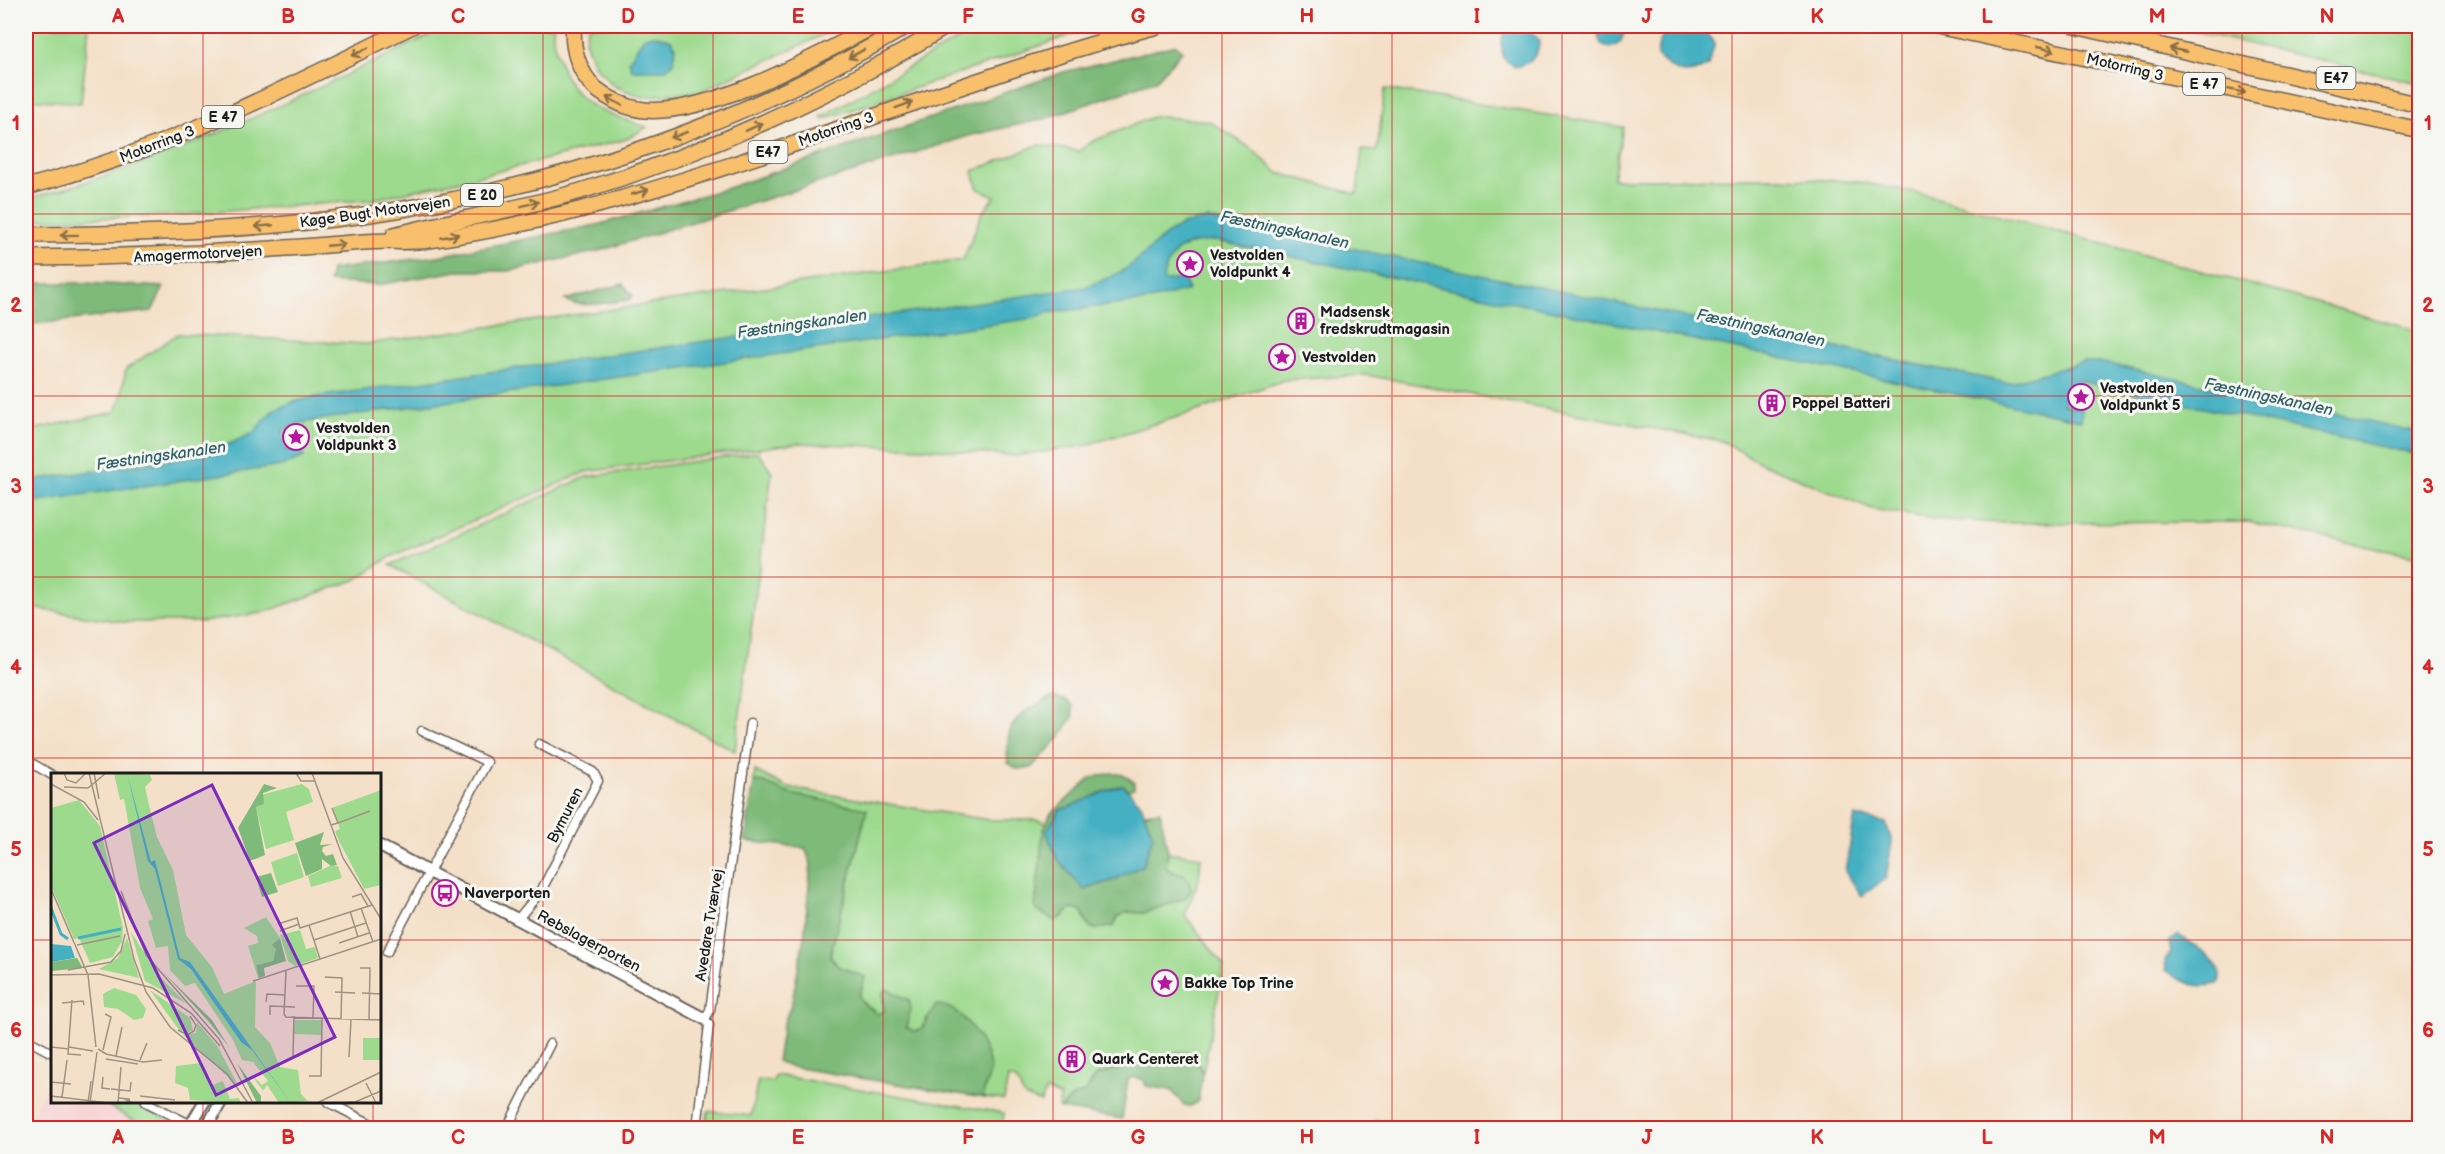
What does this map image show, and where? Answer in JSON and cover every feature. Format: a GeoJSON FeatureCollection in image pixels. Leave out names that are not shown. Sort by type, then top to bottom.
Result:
{"type":"FeatureCollection","features":[{"type":"Feature","properties":{"kind":"highway","name":"Motorring 3"},"geometry":{"type":"LineString","coordinates":[[26,187],[119,159],[187,133],[326,69],[412,26]]}},
{"type":"Feature","properties":{"kind":"highway"},"geometry":{"type":"LineString","coordinates":[[574,26],[574,50],[591,84],[608,99],[628,107],[666,110],[734,91],[874,26]]}},
{"type":"Feature","properties":{"kind":"highway","name":"Køge Bugt Motorvejen"},"geometry":{"type":"LineString","coordinates":[[26,235],[178,232],[304,223],[409,208],[489,193],[613,159],[735,113],[819,74],[907,26]]}},
{"type":"Feature","properties":{"kind":"highway","name":"Køge Bugt Motorvejen"},"geometry":{"type":"LineString","coordinates":[[371,241],[582,190],[666,162],[744,132],[834,90],[947,26]]}},
{"type":"Feature","properties":{"kind":"highway","name":"Motorring 3"},"geometry":{"type":"LineString","coordinates":[[371,241],[426,240],[583,209],[686,179],[1003,71],[1157,26]]}},
{"type":"Feature","properties":{"kind":"highway","name":"Motorring 3"},"geometry":{"type":"LineString","coordinates":[[1944,26],[2420,130]]}},
{"type":"Feature","properties":{"kind":"highway","name":"Motorring 3"},"geometry":{"type":"LineString","coordinates":[[2075,26],[2420,105]]}},
{"type":"Feature","properties":{"kind":"highway","name":"E47"},"geometry":{"type":"LineString","coordinates":[[2252,68],[2340,78],[2420,94]]}},
{"type":"Feature","properties":{"kind":"highway","name":"Amagermotorvejen"},"geometry":{"type":"LineString","coordinates":[[26,258],[145,257],[252,252],[371,241]]}},
{"type":"Feature","properties":{"kind":"street","name":"Avedøre Tværvej"},"geometry":{"type":"LineString","coordinates":[[697,1128],[709,1025],[705,1019],[710,1006],[750,723]]}},
{"type":"Feature","properties":{"kind":"street"},"geometry":{"type":"LineString","coordinates":[[387,952],[487,762],[422,731]]}},
{"type":"Feature","properties":{"kind":"street","name":"Bymuren"},"geometry":{"type":"LineString","coordinates":[[517,920],[540,891],[598,781],[593,772],[540,744]]}},
{"type":"Feature","properties":{"kind":"street"},"geometry":{"type":"LineString","coordinates":[[26,760],[51,774]]}},
{"type":"Feature","properties":{"kind":"street","name":"Rebslagerporten"},"geometry":{"type":"LineString","coordinates":[[381,847],[705,1019]]}},
{"type":"Feature","properties":{"kind":"street"},"geometry":{"type":"LineString","coordinates":[[26,1039],[51,1052]]}},
{"type":"Feature","properties":{"kind":"street"},"geometry":{"type":"LineString","coordinates":[[507,1128],[550,1044]]}},
{"type":"Feature","properties":{"kind":"street"},"geometry":{"type":"LineString","coordinates":[[150,1103],[192,1127],[203,1103]]}},
{"type":"Feature","properties":{"kind":"street"},"geometry":{"type":"LineString","coordinates":[[206,1128],[220,1103]]}},
{"type":"Feature","properties":{"kind":"street"},"geometry":{"type":"LineString","coordinates":[[332,1103],[379,1128]]}},
{"type":"Feature","properties":{"kind":"shaded area"},"geometry":{"type":"Polygon","coordinates":[[[51,1077],[51,1103],[141,1103],[176,1121],[172,1128],[26,1128],[51,1077]]]}},
{"type":"Feature","properties":{"kind":"green space"},"geometry":{"type":"Polygon","coordinates":[[[26,26],[89,26],[81,103],[26,99],[26,26]]]}},
{"type":"Feature","properties":{"kind":"green space"},"geometry":{"type":"Polygon","coordinates":[[[449,26],[554,26],[554,42],[564,74],[581,97],[603,111],[647,127],[627,139],[476,177],[369,200],[165,216],[26,220],[26,199],[135,166],[188,145],[294,100],[449,26]]]}},
{"type":"Feature","properties":{"kind":"green space"},"geometry":{"type":"Polygon","coordinates":[[[588,26],[842,26],[701,91],[643,97],[614,86],[594,65],[585,40],[588,26]]]}},
{"type":"Feature","properties":{"kind":"green space"},"geometry":{"type":"Polygon","coordinates":[[[981,26],[1098,26],[824,119],[821,117],[981,26]]]}},
{"type":"Feature","properties":{"kind":"green space"},"geometry":{"type":"Polygon","coordinates":[[[2171,26],[2419,26],[2419,83],[2171,26]]]}},
{"type":"Feature","properties":{"kind":"green space"},"geometry":{"type":"Polygon","coordinates":[[[1176,45],[1182,51],[1156,80],[1044,119],[972,135],[599,251],[509,271],[457,271],[377,285],[329,282],[331,270],[438,256],[597,225],[728,188],[1064,72],[1176,45]]]}},
{"type":"Feature","properties":{"kind":"green space","name":"Vestvolden"},"geometry":{"type":"Polygon","coordinates":[[[1385,89],[1623,127],[1613,179],[1779,178],[1853,181],[1919,193],[2419,331],[2419,557],[2248,522],[2001,523],[1933,519],[1872,509],[1761,463],[1722,441],[1367,375],[1284,380],[1197,411],[1083,446],[1014,456],[924,448],[799,443],[585,472],[390,557],[355,580],[262,613],[202,622],[124,622],[26,607],[26,431],[115,412],[121,397],[126,369],[178,334],[366,344],[963,260],[982,213],[995,196],[978,189],[973,171],[1038,145],[1079,151],[1089,143],[1155,116],[1209,121],[1252,149],[1278,173],[1357,194],[1362,150],[1377,151],[1385,89]]]}},
{"type":"Feature","properties":{"kind":"green space"},"geometry":{"type":"Polygon","coordinates":[[[26,283],[164,287],[152,311],[26,325],[26,283]]]}},
{"type":"Feature","properties":{"kind":"green space"},"geometry":{"type":"Polygon","coordinates":[[[623,284],[633,296],[629,300],[580,304],[565,300],[623,284]]]}},
{"type":"Feature","properties":{"kind":"green space"},"geometry":{"type":"Polygon","coordinates":[[[758,452],[772,472],[735,751],[390,565],[586,477],[758,452]]]}},
{"type":"Feature","properties":{"kind":"green space"},"geometry":{"type":"Polygon","coordinates":[[[1052,697],[1066,700],[1073,706],[1073,717],[1059,738],[1031,768],[1018,769],[1008,763],[1007,749],[1011,729],[1022,715],[1052,697]]]}},
{"type":"Feature","properties":{"kind":"green space"},"geometry":{"type":"Polygon","coordinates":[[[755,771],[788,788],[989,820],[1039,820],[1047,823],[1043,831],[1035,909],[1061,918],[1071,909],[1081,910],[1089,927],[1126,912],[1144,913],[1184,874],[1170,871],[1166,866],[1168,852],[1201,857],[1199,879],[1185,915],[1224,966],[1203,1072],[1189,1053],[1127,1065],[1097,1075],[1085,1092],[1071,1098],[1061,1109],[1058,1108],[1061,1097],[1046,1090],[1041,1103],[1025,1097],[1016,1080],[1008,1078],[1004,1100],[984,1098],[983,1091],[987,1081],[927,1018],[921,1030],[913,1031],[906,1027],[911,1008],[883,992],[884,1012],[878,1014],[864,1004],[859,997],[865,977],[838,966],[830,955],[866,814],[754,782],[755,771]]]}},
{"type":"Feature","properties":{"kind":"green space"},"geometry":{"type":"Polygon","coordinates":[[[1111,773],[1124,775],[1134,782],[1134,788],[1128,790],[1123,785],[1060,810],[1084,890],[1114,880],[1143,865],[1153,836],[1144,813],[1160,811],[1168,852],[1166,866],[1170,871],[1184,874],[1190,882],[1191,891],[1185,898],[1144,913],[1126,912],[1118,917],[1114,926],[1096,929],[1089,927],[1081,910],[1071,909],[1055,921],[1035,909],[1043,831],[1050,815],[1091,778],[1111,773]]]}},
{"type":"Feature","properties":{"kind":"green space"},"geometry":{"type":"Polygon","coordinates":[[[760,781],[787,793],[867,809],[830,956],[838,966],[865,977],[859,997],[864,1004],[878,1014],[884,1012],[883,992],[887,989],[909,1000],[911,1008],[906,1027],[913,1031],[921,1030],[936,1005],[955,1011],[964,1019],[980,1039],[989,1061],[990,1074],[984,1090],[984,1098],[792,1067],[777,1061],[783,1025],[792,1002],[804,938],[811,864],[805,848],[745,841],[754,782],[760,781]]]}},
{"type":"Feature","properties":{"kind":"green space"},"geometry":{"type":"Polygon","coordinates":[[[1176,1052],[1189,1052],[1203,1072],[1198,1101],[1191,1106],[1184,1105],[1171,1090],[1146,1086],[1144,1080],[1135,1077],[1128,1079],[1122,1119],[1061,1109],[1071,1098],[1085,1092],[1097,1075],[1176,1052]]]}},
{"type":"Feature","properties":{"kind":"green space"},"geometry":{"type":"Polygon","coordinates":[[[775,1075],[1004,1113],[1002,1128],[706,1128],[708,1111],[751,1116],[758,1080],[773,1082],[775,1075]]]}},
{"type":"Feature","properties":{"kind":"green space"},"geometry":{"type":"Polygon","coordinates":[[[103,1103],[135,1103],[175,1123],[178,1128],[147,1128],[103,1103]]]}},
{"type":"Feature","properties":{"kind":"green space"},"geometry":{"type":"Polygon","coordinates":[[[1376,1120],[1444,1128],[1374,1128],[1376,1120]]]}},
{"type":"Feature","properties":{"kind":"water"},"geometry":{"type":"Polygon","coordinates":[[[1601,26],[1621,26],[1625,31],[1620,43],[1610,48],[1601,44],[1598,36],[1601,26]]]}},
{"type":"Feature","properties":{"kind":"water"},"geometry":{"type":"Polygon","coordinates":[[[1677,26],[1702,27],[1715,43],[1708,66],[1693,72],[1681,72],[1670,67],[1657,56],[1659,42],[1667,29],[1677,26]]]}},
{"type":"Feature","properties":{"kind":"water"},"geometry":{"type":"Polygon","coordinates":[[[1515,27],[1530,32],[1540,40],[1533,58],[1515,67],[1503,58],[1501,43],[1504,32],[1515,27]]]}},
{"type":"Feature","properties":{"kind":"water"},"geometry":{"type":"Polygon","coordinates":[[[654,35],[670,39],[676,47],[673,64],[664,70],[632,70],[629,60],[644,37],[654,35]]]}},
{"type":"Feature","properties":{"kind":"water"},"geometry":{"type":"Polygon","coordinates":[[[1208,219],[2008,383],[2083,362],[2099,362],[2419,432],[2419,455],[2079,381],[2067,389],[2063,404],[2082,409],[2081,420],[1216,241],[1183,247],[1169,262],[1164,281],[1184,279],[1189,290],[1146,301],[1046,313],[1034,318],[317,420],[297,424],[282,431],[285,450],[301,449],[304,457],[281,466],[26,503],[26,481],[208,454],[253,433],[273,410],[315,397],[1085,287],[1124,270],[1168,234],[1185,224],[1208,219]]]}},
{"type":"Feature","properties":{"kind":"water"},"geometry":{"type":"Polygon","coordinates":[[[1123,785],[1141,804],[1153,836],[1143,865],[1114,880],[1084,890],[1058,860],[1046,831],[1060,810],[1123,785]]]}},
{"type":"Feature","properties":{"kind":"water"},"geometry":{"type":"Polygon","coordinates":[[[1855,816],[1886,823],[1892,842],[1886,878],[1862,896],[1845,871],[1855,816]]]}},
{"type":"Feature","properties":{"kind":"water"},"geometry":{"type":"Polygon","coordinates":[[[2179,935],[2213,961],[2220,975],[2219,983],[2204,986],[2191,984],[2166,970],[2165,960],[2171,952],[2169,942],[2179,935]]]}},
{"type":"Feature","properties":{"kind":"place","name":"Vestvolden Voldpunkt 4"},"geometry":{"type":"Point","coordinates":[1190,264]}},
{"type":"Feature","properties":{"kind":"place","name":"Madsensk fredskrudtmagasin"},"geometry":{"type":"Point","coordinates":[1301,321]}},
{"type":"Feature","properties":{"kind":"place","name":"Vestvolden"},"geometry":{"type":"Point","coordinates":[1282,357]}},
{"type":"Feature","properties":{"kind":"place","name":"Vestvolden Voldpunkt 5"},"geometry":{"type":"Point","coordinates":[2081,397]}},
{"type":"Feature","properties":{"kind":"place","name":"Poppel Batteri"},"geometry":{"type":"Point","coordinates":[1772,403]}},
{"type":"Feature","properties":{"kind":"place","name":"Vestvolden Voldpunkt 3"},"geometry":{"type":"Point","coordinates":[296,437]}},
{"type":"Feature","properties":{"kind":"place","name":"Naverporten"},"geometry":{"type":"Point","coordinates":[445,893]}},
{"type":"Feature","properties":{"kind":"place","name":"Bakke Top Trine"},"geometry":{"type":"Point","coordinates":[1165,983]}},
{"type":"Feature","properties":{"kind":"place","name":"Quark Centeret"},"geometry":{"type":"Point","coordinates":[1072,1059]}},
{"type":"Feature","properties":{"kind":"water label","name":"Fæstningskanalen"},"geometry":{"type":"Point","coordinates":[1285,229]}},
{"type":"Feature","properties":{"kind":"water label","name":"Fæstningskanalen"},"geometry":{"type":"Point","coordinates":[802,323]}},
{"type":"Feature","properties":{"kind":"water label","name":"Fæstningskanalen"},"geometry":{"type":"Point","coordinates":[1761,327]}},
{"type":"Feature","properties":{"kind":"water label","name":"Fæstningskanalen"},"geometry":{"type":"Point","coordinates":[2269,396]}},
{"type":"Feature","properties":{"kind":"water label","name":"Fæstningskanalen"},"geometry":{"type":"Point","coordinates":[161,455]}}]}
